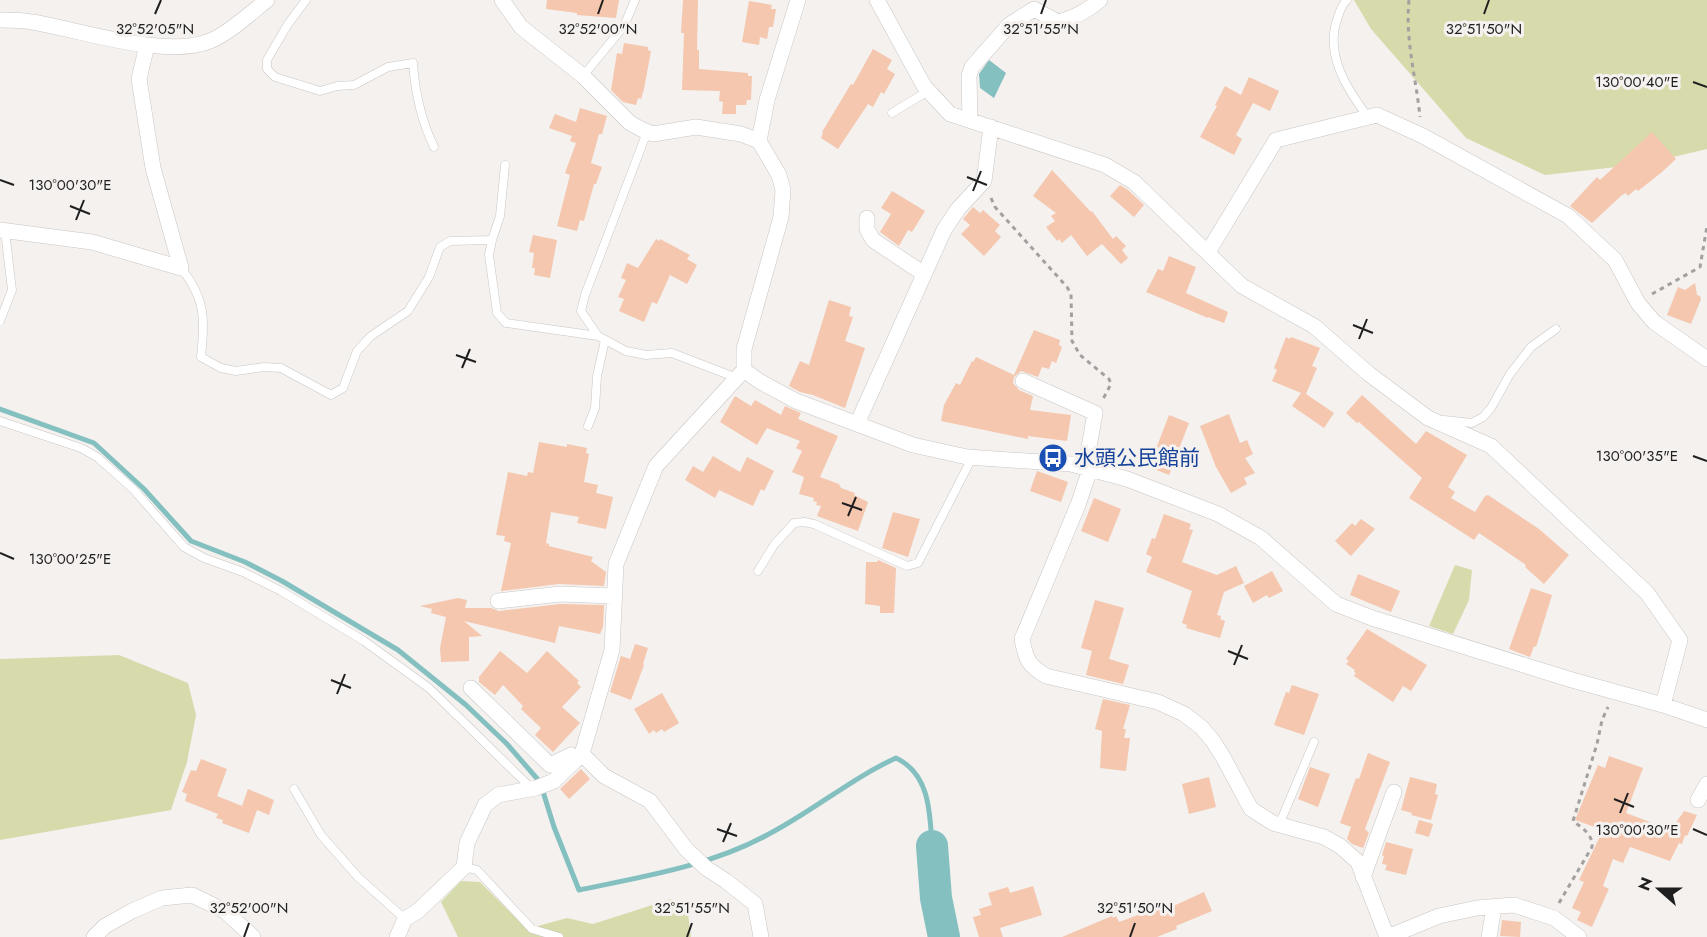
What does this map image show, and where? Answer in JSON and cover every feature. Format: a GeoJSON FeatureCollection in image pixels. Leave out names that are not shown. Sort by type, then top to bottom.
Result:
{"type":"FeatureCollection","features":[{"type":"Feature","properties":{"kind":"street"},"geometry":{"type":"LineString","coordinates":[[0,20],[30,21],[147,45],[183,46],[211,40],[241,21],[267,0]]}},
{"type":"Feature","properties":{"kind":"street"},"geometry":{"type":"LineString","coordinates":[[398,937],[405,919],[418,911],[464,867],[467,843],[485,805],[498,795],[534,788],[554,781],[579,757],[612,650],[616,564],[656,466],[740,374],[744,349],[781,217],[783,190],[779,175],[759,141],[741,134],[696,128],[653,134],[630,123],[583,76],[521,27],[502,0]]}},
{"type":"Feature","properties":{"kind":"street"},"geometry":{"type":"LineString","coordinates":[[759,141],[767,100],[798,0]]}},
{"type":"Feature","properties":{"kind":"street"},"geometry":{"type":"LineString","coordinates":[[877,0],[924,86],[950,114],[1105,165],[1134,182],[1242,286],[1314,326],[1369,374],[1431,419],[1491,446],[1647,593],[1680,640],[1663,705]]}},
{"type":"Feature","properties":{"kind":"street"},"geometry":{"type":"LineString","coordinates":[[970,120],[969,76],[972,67],[1009,25],[1034,9],[1058,22],[1088,10],[1100,0]]}},
{"type":"Feature","properties":{"kind":"street"},"geometry":{"type":"LineString","coordinates":[[147,45],[139,79],[153,168],[181,268]]}},
{"type":"Feature","properties":{"kind":"street"},"geometry":{"type":"LineString","coordinates":[[1208,252],[1276,140],[1377,115],[1423,135],[1568,216],[1615,260],[1638,303],[1654,322],[1707,359]]}},
{"type":"Feature","properties":{"kind":"street"},"geometry":{"type":"LineString","coordinates":[[857,424],[944,230],[958,209],[984,181],[991,128]]}},
{"type":"Feature","properties":{"kind":"street"},"geometry":{"type":"LineString","coordinates":[[867,218],[867,229],[873,240],[924,274]]}},
{"type":"Feature","properties":{"kind":"street"},"geometry":{"type":"LineString","coordinates":[[3,230],[92,242],[181,268]]}},
{"type":"Feature","properties":{"kind":"street"},"geometry":{"type":"LineString","coordinates":[[740,374],[759,381],[796,401],[913,445],[972,458],[1061,463],[1127,479],[1218,514],[1261,538],[1336,604],[1372,618],[1707,720]]}},
{"type":"Feature","properties":{"kind":"street"},"geometry":{"type":"LineString","coordinates":[[1023,381],[1095,413],[1088,453],[1089,469],[1078,504],[1022,639],[1031,667],[1046,676],[1158,702],[1184,714],[1213,741],[1251,809],[1273,823],[1324,837],[1340,846],[1358,862],[1388,937],[1439,916],[1477,908],[1514,905],[1551,917],[1579,937]]}},
{"type":"Feature","properties":{"kind":"street"},"geometry":{"type":"LineString","coordinates":[[498,601],[560,594],[614,596]]}},
{"type":"Feature","properties":{"kind":"street"},"geometry":{"type":"LineString","coordinates":[[471,688],[550,765],[571,755],[579,757],[604,776],[650,801],[686,849],[706,868],[755,904],[761,937]]}},
{"type":"Feature","properties":{"kind":"street"},"geometry":{"type":"LineString","coordinates":[[1698,800],[1707,784]]}},
{"type":"Feature","properties":{"kind":"street"},"geometry":{"type":"LineString","coordinates":[[1363,876],[1394,792]]}},
{"type":"Feature","properties":{"kind":"street"},"geometry":{"type":"LineString","coordinates":[[94,937],[105,926],[162,898],[192,895],[225,911],[253,937]]}},
{"type":"Feature","properties":{"kind":"street"},"geometry":{"type":"LineString","coordinates":[[1489,937],[1494,907]]}},
{"type":"Feature","properties":{"kind":"lane"},"geometry":{"type":"LineString","coordinates":[[306,0],[288,24],[267,60],[267,69],[276,76],[320,91],[337,86],[354,85],[388,67],[413,63],[415,94],[434,147]]}},
{"type":"Feature","properties":{"kind":"lane"},"geometry":{"type":"LineString","coordinates":[[583,76],[624,26],[635,0]]}},
{"type":"Feature","properties":{"kind":"lane"},"geometry":{"type":"LineString","coordinates":[[1347,0],[1342,5],[1334,27],[1332,41],[1336,60],[1352,96],[1368,117]]}},
{"type":"Feature","properties":{"kind":"lane"},"geometry":{"type":"LineString","coordinates":[[892,113],[928,91]]}},
{"type":"Feature","properties":{"kind":"lane"},"geometry":{"type":"LineString","coordinates":[[588,426],[595,408],[602,338],[581,311],[647,132]]}},
{"type":"Feature","properties":{"kind":"lane"},"geometry":{"type":"LineString","coordinates":[[506,165],[500,216],[489,255],[496,313],[506,323],[602,338],[626,351],[646,355],[672,353],[740,374]]}},
{"type":"Feature","properties":{"kind":"lane"},"geometry":{"type":"LineString","coordinates":[[0,321],[12,290],[3,230]]}},
{"type":"Feature","properties":{"kind":"lane"},"geometry":{"type":"LineString","coordinates":[[181,268],[194,284],[201,302],[204,325],[201,357],[221,368],[236,371],[281,368],[331,395],[343,388],[357,351],[371,336],[408,311],[429,277],[440,247],[450,241],[492,240]]}},
{"type":"Feature","properties":{"kind":"lane"},"geometry":{"type":"LineString","coordinates":[[1431,419],[1472,423],[1483,417],[1531,346],[1556,329]]}},
{"type":"Feature","properties":{"kind":"lane"},"geometry":{"type":"LineString","coordinates":[[0,421],[81,448],[133,489],[184,547],[281,591],[364,641],[429,688],[534,788]]}},
{"type":"Feature","properties":{"kind":"lane"},"geometry":{"type":"LineString","coordinates":[[758,571],[774,545],[794,523],[804,522],[814,524],[907,566],[918,563],[972,458]]}},
{"type":"Feature","properties":{"kind":"lane"},"geometry":{"type":"LineString","coordinates":[[1279,825],[1314,742]]}},
{"type":"Feature","properties":{"kind":"lane"},"geometry":{"type":"LineString","coordinates":[[294,789],[321,835],[358,877],[405,919]]}},
{"type":"Feature","properties":{"kind":"lane"},"geometry":{"type":"LineString","coordinates":[[464,867],[477,870],[532,929],[559,937]]}},
{"type":"Feature","properties":{"kind":"path"},"geometry":{"type":"LineString","coordinates":[[1409,0],[1407,24],[1423,135]]}},
{"type":"Feature","properties":{"kind":"path"},"geometry":{"type":"LineString","coordinates":[[984,181],[995,207],[1071,294],[1072,341],[1080,355],[1109,379],[1111,384],[1095,413]]}},
{"type":"Feature","properties":{"kind":"path"},"geometry":{"type":"LineString","coordinates":[[1638,303],[1668,283],[1685,277],[1700,267],[1707,226]]}},
{"type":"Feature","properties":{"kind":"path"},"geometry":{"type":"LineString","coordinates":[[1551,917],[1592,847],[1589,834],[1573,821],[1612,691]]}},
{"type":"Feature","properties":{"kind":"green space"},"geometry":{"type":"Polygon","coordinates":[[[1354,0],[1707,0],[1707,149],[1644,164],[1545,175],[1466,138],[1371,29],[1354,0]]]}},
{"type":"Feature","properties":{"kind":"green space"},"geometry":{"type":"Polygon","coordinates":[[[1455,565],[1472,570],[1469,600],[1453,634],[1429,626],[1455,565]]]}},
{"type":"Feature","properties":{"kind":"green space"},"geometry":{"type":"Polygon","coordinates":[[[119,655],[188,683],[196,715],[187,762],[171,810],[0,840],[0,659],[119,655]]]}},
{"type":"Feature","properties":{"kind":"green space"},"geometry":{"type":"Polygon","coordinates":[[[461,881],[480,882],[527,929],[567,918],[593,924],[671,899],[687,906],[691,937],[458,937],[441,902],[461,881]]]}},
{"type":"Feature","properties":{"kind":"water"},"geometry":{"type":"Polygon","coordinates":[[[989,60],[1006,73],[994,98],[980,88],[979,74],[989,60]]]}},
{"type":"Feature","properties":{"kind":"building"},"geometry":{"type":"Polygon","coordinates":[[[547,0],[619,0],[616,18],[577,15],[577,13],[546,9],[547,0]]]}},
{"type":"Feature","properties":{"kind":"building"},"geometry":{"type":"Polygon","coordinates":[[[683,0],[698,0],[699,69],[748,73],[748,76],[752,76],[751,100],[747,100],[746,105],[736,105],[736,114],[722,114],[723,102],[719,101],[720,91],[682,90],[683,0]]]}},
{"type":"Feature","properties":{"kind":"building"},"geometry":{"type":"Polygon","coordinates":[[[749,1],[772,5],[771,9],[776,9],[773,27],[769,27],[767,39],[760,37],[759,45],[742,42],[749,1]]]}},
{"type":"Feature","properties":{"kind":"building"},"geometry":{"type":"Polygon","coordinates":[[[624,43],[648,47],[651,51],[644,89],[636,105],[623,102],[611,90],[617,53],[622,54],[624,43]]]}},
{"type":"Feature","properties":{"kind":"building"},"geometry":{"type":"Polygon","coordinates":[[[873,49],[892,60],[887,69],[895,74],[884,94],[881,92],[873,107],[868,104],[838,149],[821,138],[822,132],[851,84],[853,85],[873,49]]]}},
{"type":"Feature","properties":{"kind":"building"},"geometry":{"type":"Polygon","coordinates":[[[1249,77],[1279,91],[1270,111],[1253,103],[1236,135],[1242,139],[1234,155],[1200,137],[1225,86],[1241,95],[1249,77]]]}},
{"type":"Feature","properties":{"kind":"building"},"geometry":{"type":"Polygon","coordinates":[[[580,108],[607,116],[591,163],[602,167],[596,184],[594,184],[584,221],[580,220],[577,231],[557,226],[570,175],[565,173],[576,143],[570,141],[572,136],[549,128],[555,114],[576,122],[580,108]]]}},
{"type":"Feature","properties":{"kind":"building"},"geometry":{"type":"Polygon","coordinates":[[[1652,132],[1676,159],[1662,172],[1638,191],[1636,189],[1628,196],[1626,193],[1622,195],[1592,223],[1570,206],[1597,177],[1600,180],[1652,132]]]}},
{"type":"Feature","properties":{"kind":"building"},"geometry":{"type":"Polygon","coordinates":[[[1052,170],[1092,211],[1113,239],[1116,236],[1126,246],[1122,250],[1128,258],[1121,264],[1102,244],[1087,256],[1071,235],[1062,243],[1059,239],[1057,241],[1046,227],[1055,221],[1051,216],[1056,213],[1033,196],[1052,170]]]}},
{"type":"Feature","properties":{"kind":"building"},"geometry":{"type":"Polygon","coordinates":[[[1120,185],[1144,205],[1134,217],[1110,196],[1120,185]]]}},
{"type":"Feature","properties":{"kind":"building"},"geometry":{"type":"Polygon","coordinates":[[[892,191],[925,211],[912,232],[908,230],[899,246],[880,232],[891,214],[881,208],[892,191]]]}},
{"type":"Feature","properties":{"kind":"building"},"geometry":{"type":"Polygon","coordinates":[[[973,207],[980,213],[983,210],[1000,225],[995,231],[1001,237],[984,256],[961,234],[970,225],[963,219],[973,207]]]}},
{"type":"Feature","properties":{"kind":"building"},"geometry":{"type":"Polygon","coordinates":[[[533,235],[557,240],[550,278],[534,275],[535,268],[532,268],[534,253],[529,252],[533,235]]]}},
{"type":"Feature","properties":{"kind":"building"},"geometry":{"type":"Polygon","coordinates":[[[656,239],[690,255],[687,259],[697,265],[687,284],[670,275],[657,304],[652,302],[644,322],[619,311],[624,299],[618,297],[626,280],[621,278],[627,263],[638,268],[656,239]]]}},
{"type":"Feature","properties":{"kind":"building"},"geometry":{"type":"Polygon","coordinates":[[[1169,256],[1196,267],[1186,293],[1228,312],[1224,323],[1146,292],[1158,269],[1163,271],[1169,256]]]}},
{"type":"Feature","properties":{"kind":"building"},"geometry":{"type":"Polygon","coordinates":[[[1695,283],[1697,295],[1701,299],[1691,324],[1667,315],[1678,287],[1685,290],[1695,283]]]}},
{"type":"Feature","properties":{"kind":"building"},"geometry":{"type":"Polygon","coordinates":[[[829,300],[851,307],[849,316],[853,317],[845,341],[865,348],[845,408],[789,386],[800,361],[809,365],[829,300]]]}},
{"type":"Feature","properties":{"kind":"building"},"geometry":{"type":"Polygon","coordinates":[[[1034,330],[1060,340],[1059,345],[1062,347],[1056,363],[1052,361],[1049,369],[1042,367],[1038,377],[1021,371],[1014,377],[1013,383],[1019,390],[1033,396],[1030,410],[1071,415],[1067,441],[1028,436],[1028,439],[941,421],[944,405],[956,383],[960,385],[976,357],[1014,375],[1034,330]]]}},
{"type":"Feature","properties":{"kind":"building"},"geometry":{"type":"Polygon","coordinates":[[[1286,337],[1320,348],[1312,366],[1317,368],[1306,394],[1334,413],[1324,428],[1292,406],[1301,393],[1272,381],[1277,370],[1274,368],[1286,337]]]}},
{"type":"Feature","properties":{"kind":"building"},"geometry":{"type":"Polygon","coordinates":[[[1362,395],[1416,444],[1426,431],[1467,455],[1448,487],[1455,492],[1451,498],[1475,512],[1488,495],[1539,529],[1569,555],[1544,584],[1525,567],[1526,565],[1479,533],[1474,540],[1409,498],[1422,478],[1346,413],[1362,395]]]}},
{"type":"Feature","properties":{"kind":"building"},"geometry":{"type":"Polygon","coordinates":[[[735,396],[751,406],[755,400],[781,415],[785,406],[801,413],[798,419],[838,436],[820,477],[839,484],[841,488],[855,493],[854,495],[868,502],[858,531],[817,516],[821,506],[816,505],[814,498],[799,494],[804,477],[792,472],[802,451],[796,448],[800,441],[767,428],[757,445],[720,422],[735,396]]]}},
{"type":"Feature","properties":{"kind":"building"},"geometry":{"type":"Polygon","coordinates":[[[1229,414],[1240,443],[1247,440],[1253,454],[1245,458],[1255,473],[1244,478],[1247,484],[1231,493],[1216,467],[1200,426],[1229,414]]]}},
{"type":"Feature","properties":{"kind":"building"},"geometry":{"type":"Polygon","coordinates":[[[1169,415],[1189,423],[1169,475],[1149,467],[1169,415]]]}},
{"type":"Feature","properties":{"kind":"building"},"geometry":{"type":"Polygon","coordinates":[[[539,442],[587,448],[586,453],[589,454],[584,482],[598,485],[596,493],[613,497],[606,529],[577,523],[579,517],[551,512],[546,543],[549,546],[593,557],[591,561],[606,572],[604,586],[559,584],[501,591],[511,543],[504,541],[505,536],[496,535],[508,472],[527,476],[528,472],[533,473],[539,442]]]}},
{"type":"Feature","properties":{"kind":"building"},"geometry":{"type":"Polygon","coordinates":[[[713,456],[740,472],[747,457],[774,471],[764,491],[761,489],[753,506],[719,490],[715,498],[685,480],[693,466],[703,472],[713,456]]]}},
{"type":"Feature","properties":{"kind":"building"},"geometry":{"type":"Polygon","coordinates":[[[1037,471],[1068,482],[1061,502],[1030,491],[1037,471]]]}},
{"type":"Feature","properties":{"kind":"building"},"geometry":{"type":"Polygon","coordinates":[[[1094,498],[1121,509],[1108,542],[1081,531],[1094,498]]]}},
{"type":"Feature","properties":{"kind":"building"},"geometry":{"type":"Polygon","coordinates":[[[893,512],[920,519],[908,557],[882,548],[893,512]]]}},
{"type":"Feature","properties":{"kind":"building"},"geometry":{"type":"Polygon","coordinates":[[[1164,514],[1191,524],[1189,529],[1193,530],[1182,562],[1217,575],[1236,566],[1244,583],[1224,592],[1217,615],[1225,621],[1220,638],[1186,628],[1187,625],[1182,623],[1192,591],[1146,572],[1152,557],[1146,554],[1152,538],[1155,539],[1164,514]]]}},
{"type":"Feature","properties":{"kind":"building"},"geometry":{"type":"Polygon","coordinates":[[[1361,519],[1375,529],[1351,556],[1335,541],[1352,523],[1355,526],[1361,519]]]}},
{"type":"Feature","properties":{"kind":"building"},"geometry":{"type":"Polygon","coordinates":[[[878,560],[896,568],[894,613],[880,613],[880,606],[865,604],[866,562],[877,562],[878,560]]]}},
{"type":"Feature","properties":{"kind":"building"},"geometry":{"type":"Polygon","coordinates":[[[1272,571],[1283,591],[1269,598],[1267,595],[1253,603],[1244,586],[1272,571]]]}},
{"type":"Feature","properties":{"kind":"building"},"geometry":{"type":"Polygon","coordinates":[[[1358,574],[1400,591],[1391,612],[1350,595],[1358,574]]]}},
{"type":"Feature","properties":{"kind":"building"},"geometry":{"type":"Polygon","coordinates":[[[1531,588],[1552,595],[1536,647],[1534,646],[1530,657],[1509,649],[1531,588]]]}},
{"type":"Feature","properties":{"kind":"building"},"geometry":{"type":"Polygon","coordinates":[[[458,598],[467,600],[465,608],[491,608],[499,611],[560,604],[604,605],[603,627],[600,634],[559,626],[555,643],[464,621],[482,636],[469,637],[469,661],[441,662],[440,648],[446,617],[431,613],[432,609],[420,606],[458,598]]]}},
{"type":"Feature","properties":{"kind":"building"},"geometry":{"type":"Polygon","coordinates":[[[1095,600],[1124,608],[1109,659],[1129,665],[1123,684],[1086,675],[1092,651],[1081,648],[1095,600]]]}},
{"type":"Feature","properties":{"kind":"building"},"geometry":{"type":"Polygon","coordinates":[[[1367,629],[1427,665],[1411,691],[1403,686],[1393,702],[1354,676],[1355,670],[1346,664],[1349,661],[1346,659],[1367,629]]]}},
{"type":"Feature","properties":{"kind":"building"},"geometry":{"type":"Polygon","coordinates":[[[635,644],[648,648],[631,700],[610,692],[621,656],[630,659],[635,644]]]}},
{"type":"Feature","properties":{"kind":"building"},"geometry":{"type":"Polygon","coordinates":[[[500,651],[527,673],[547,651],[579,681],[577,683],[581,687],[562,707],[580,723],[553,752],[535,735],[541,728],[521,709],[523,706],[503,685],[495,695],[479,682],[479,677],[500,651]]]}},
{"type":"Feature","properties":{"kind":"building"},"geometry":{"type":"Polygon","coordinates":[[[1292,685],[1319,694],[1304,735],[1274,725],[1286,692],[1289,693],[1292,685]]]}},
{"type":"Feature","properties":{"kind":"building"},"geometry":{"type":"Polygon","coordinates":[[[662,693],[679,723],[664,732],[662,729],[656,733],[654,730],[649,734],[634,709],[662,693]]]}},
{"type":"Feature","properties":{"kind":"building"},"geometry":{"type":"Polygon","coordinates":[[[1103,699],[1130,705],[1123,729],[1126,729],[1124,738],[1130,738],[1126,771],[1100,768],[1102,731],[1095,729],[1103,699]]]}},
{"type":"Feature","properties":{"kind":"building"},"geometry":{"type":"Polygon","coordinates":[[[1368,753],[1390,762],[1365,829],[1369,833],[1363,848],[1352,844],[1347,839],[1351,827],[1340,823],[1356,778],[1359,779],[1368,753]]]}},
{"type":"Feature","properties":{"kind":"building"},"geometry":{"type":"Polygon","coordinates":[[[1609,756],[1643,768],[1626,813],[1671,830],[1684,811],[1697,815],[1687,836],[1685,835],[1682,844],[1679,843],[1670,861],[1630,847],[1623,863],[1613,859],[1603,886],[1609,889],[1592,927],[1577,920],[1581,912],[1572,908],[1584,882],[1579,880],[1603,830],[1575,820],[1598,765],[1605,768],[1609,756]]]}},
{"type":"Feature","properties":{"kind":"building"},"geometry":{"type":"Polygon","coordinates":[[[201,759],[227,769],[217,796],[242,806],[248,789],[274,800],[269,815],[257,810],[249,833],[222,823],[223,820],[216,818],[218,814],[185,801],[187,794],[182,792],[191,770],[196,771],[201,759]]]}},
{"type":"Feature","properties":{"kind":"building"},"geometry":{"type":"Polygon","coordinates":[[[1310,767],[1330,774],[1318,807],[1298,799],[1310,767]]]}},
{"type":"Feature","properties":{"kind":"building"},"geometry":{"type":"Polygon","coordinates":[[[581,769],[590,779],[569,799],[560,789],[581,769]]]}},
{"type":"Feature","properties":{"kind":"building"},"geometry":{"type":"Polygon","coordinates":[[[1209,777],[1216,807],[1189,814],[1182,784],[1209,777]]]}},
{"type":"Feature","properties":{"kind":"building"},"geometry":{"type":"Polygon","coordinates":[[[1410,777],[1437,784],[1435,794],[1438,795],[1431,820],[1401,810],[1410,777]]]}},
{"type":"Feature","properties":{"kind":"building"},"geometry":{"type":"Polygon","coordinates":[[[1419,820],[1433,824],[1429,837],[1415,833],[1419,820]]]}},
{"type":"Feature","properties":{"kind":"building"},"geometry":{"type":"Polygon","coordinates":[[[1386,842],[1413,849],[1406,875],[1385,870],[1387,865],[1382,864],[1384,856],[1382,855],[1386,842]]]}},
{"type":"Feature","properties":{"kind":"building"},"geometry":{"type":"Polygon","coordinates":[[[1033,886],[1042,915],[1000,928],[1003,937],[979,937],[973,917],[981,915],[979,909],[992,905],[988,893],[1008,887],[1010,893],[1033,886]]]}},
{"type":"Feature","properties":{"kind":"building"},"geometry":{"type":"Polygon","coordinates":[[[1204,892],[1212,911],[1176,926],[1177,929],[1157,937],[1062,937],[1112,916],[1113,918],[1116,916],[1119,922],[1168,904],[1169,908],[1204,892]]]}},
{"type":"Feature","properties":{"kind":"building"},"geometry":{"type":"Polygon","coordinates":[[[1502,920],[1521,922],[1520,937],[1500,936],[1502,920]]]}},
{"type":"Feature","properties":{"kind":"waterway"},"geometry":{"type":"LineString","coordinates":[[0,409],[94,443],[144,489],[191,541],[245,562],[282,581],[398,650],[466,705],[507,744],[540,782],[554,827],[579,890],[699,863],[745,846],[784,826],[879,766],[896,758],[907,765],[922,784],[929,808],[932,846]]}},
{"type":"Feature","properties":{"kind":"waterway"},"geometry":{"type":"LineString","coordinates":[[932,846],[936,898],[944,937]]}},
{"type":"Feature","properties":{"kind":"place","name":"水頭公民館前"},"geometry":{"type":"Point","coordinates":[1053,458]}}]}
